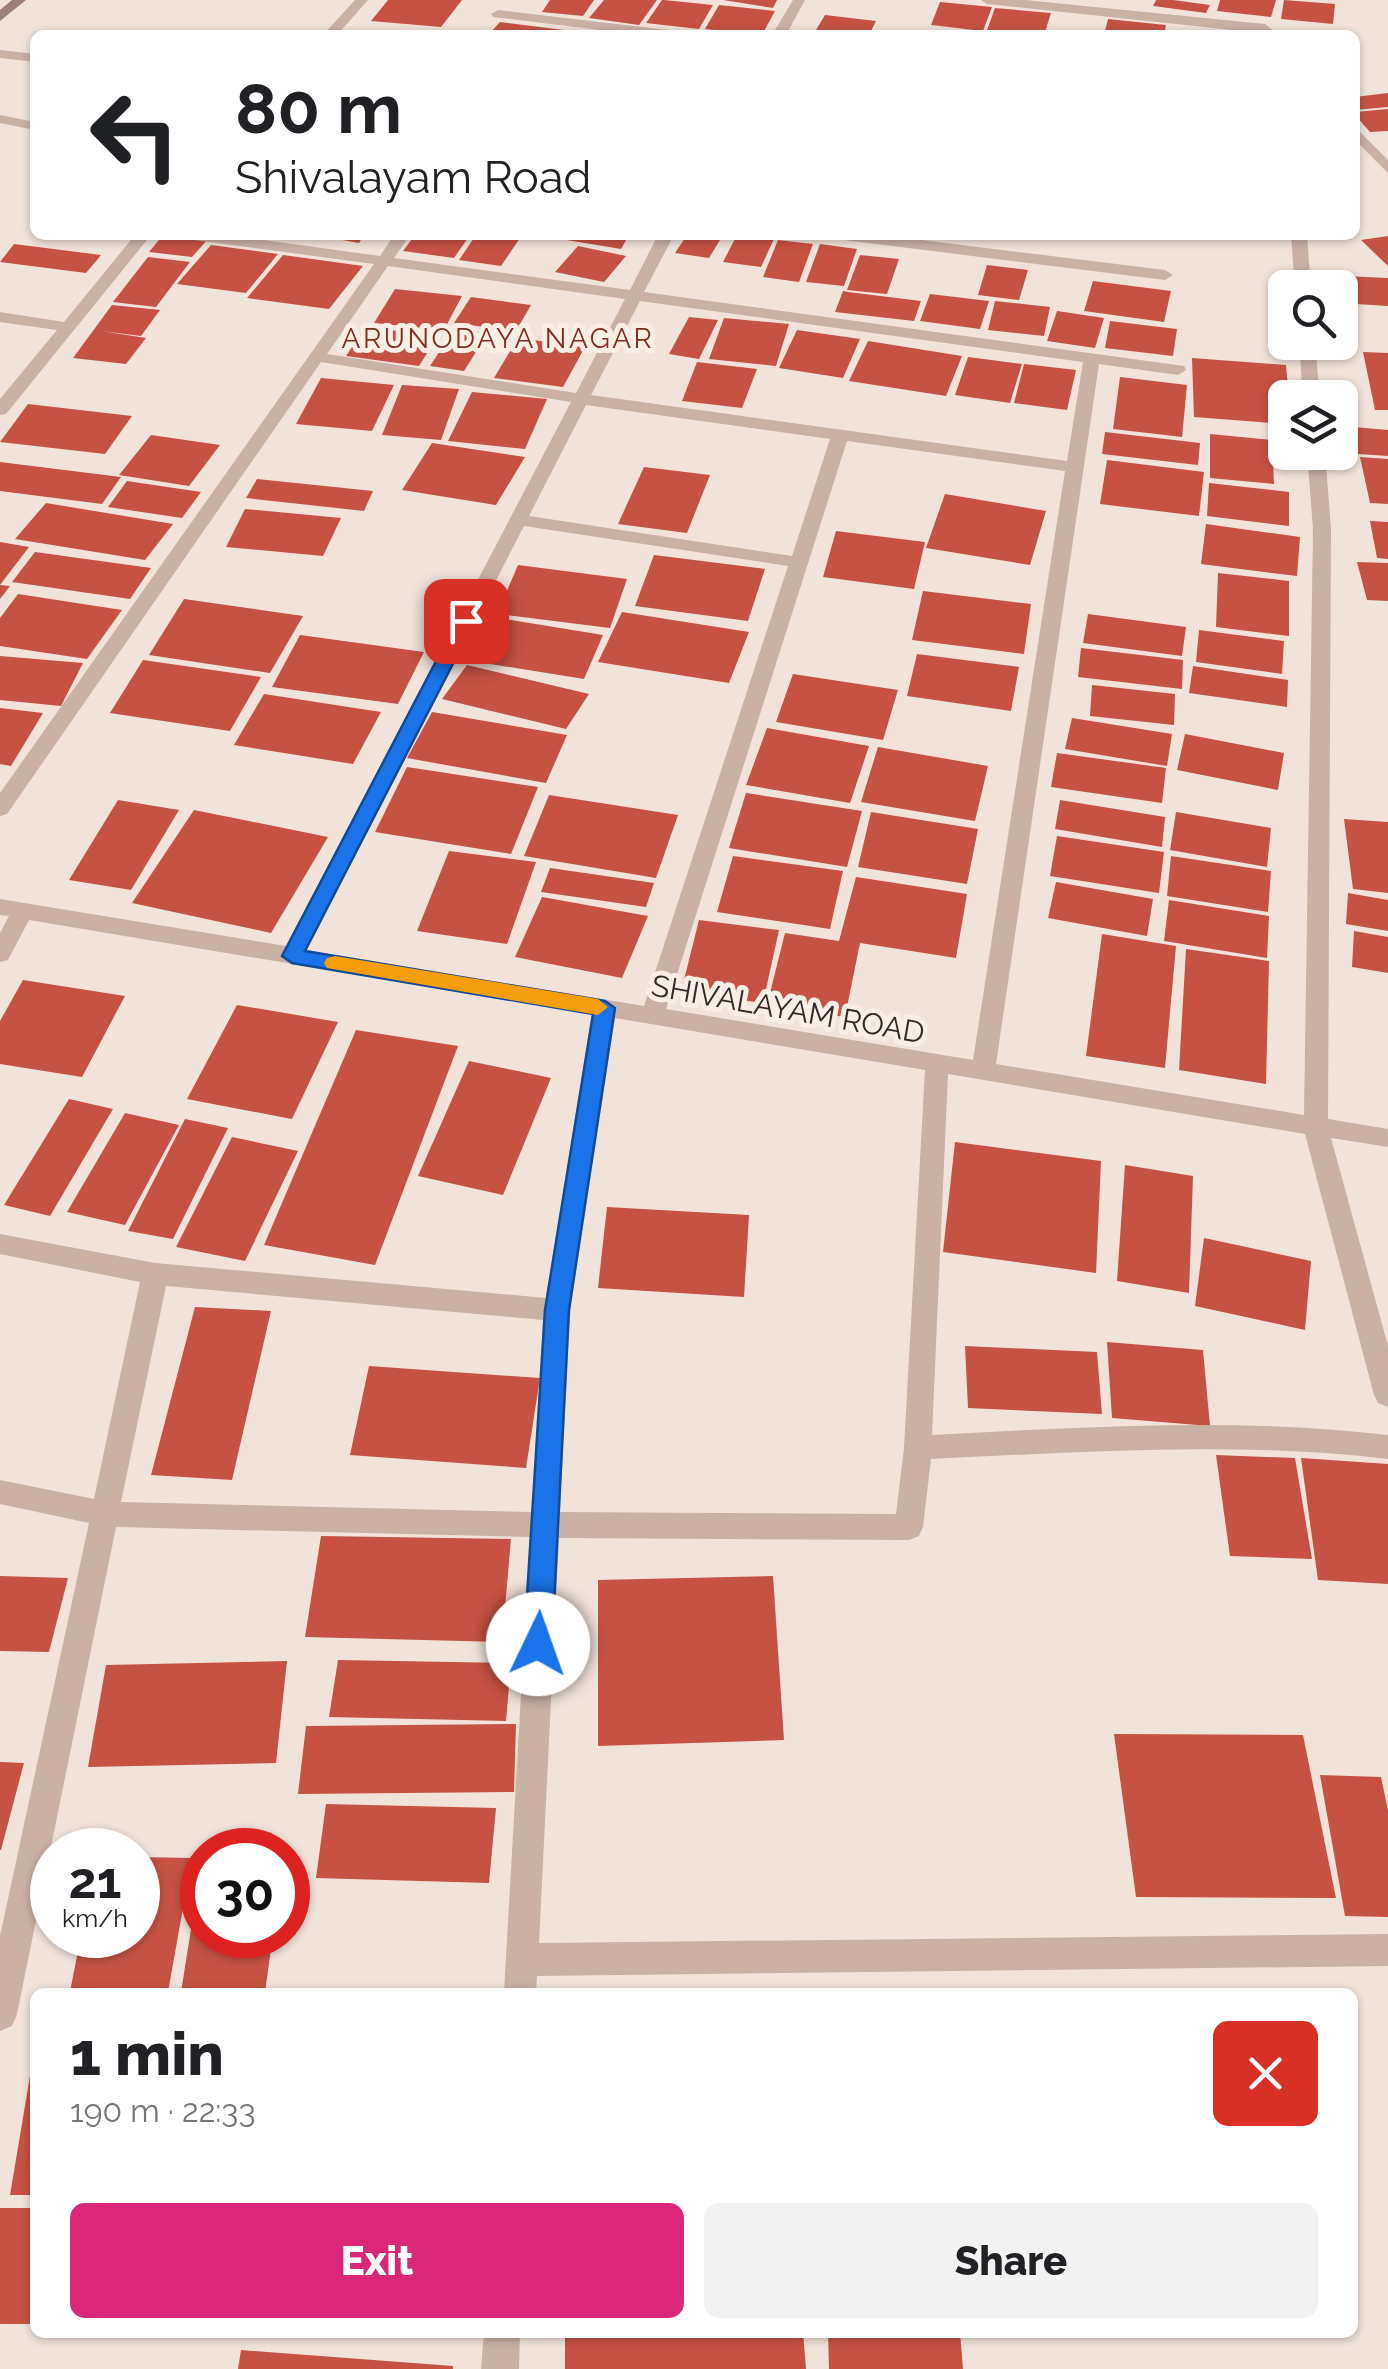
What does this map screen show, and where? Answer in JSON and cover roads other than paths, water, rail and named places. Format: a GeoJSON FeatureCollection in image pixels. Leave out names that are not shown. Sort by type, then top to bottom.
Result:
{"type":"FeatureCollection","features":[{"type":"Feature","properties":{"kind":"street"},"geometry":{"type":"LineString","coordinates":[[0,17],[20,0]]}},
{"type":"Feature","properties":{"kind":"street"},"geometry":{"type":"LineString","coordinates":[[335,30],[362,0]]}},
{"type":"Feature","properties":{"kind":"street"},"geometry":{"type":"LineString","coordinates":[[782,30],[799,0]]}},
{"type":"Feature","properties":{"kind":"street"},"geometry":{"type":"LineString","coordinates":[[987,0],[1134,7],[1268,30]]}},
{"type":"Feature","properties":{"kind":"street"},"geometry":{"type":"LineString","coordinates":[[498,14],[634,30]]}},
{"type":"Feature","properties":{"kind":"street"},"geometry":{"type":"LineString","coordinates":[[0,54],[30,57]]}},
{"type":"Feature","properties":{"kind":"street"},"geometry":{"type":"LineString","coordinates":[[0,119],[30,125]]}},
{"type":"Feature","properties":{"kind":"street"},"geometry":{"type":"LineString","coordinates":[[1360,137],[1388,169]]}},
{"type":"Feature","properties":{"kind":"street"},"geometry":{"type":"LineString","coordinates":[[0,410],[138,240]]}},
{"type":"Feature","properties":{"kind":"street"},"geometry":{"type":"LineString","coordinates":[[228,240],[1178,370]]}},
{"type":"Feature","properties":{"kind":"street"},"geometry":{"type":"LineString","coordinates":[[0,809],[399,240]]}},
{"type":"Feature","properties":{"kind":"street"},"geometry":{"type":"LineString","coordinates":[[292,956],[663,240]]}},
{"type":"Feature","properties":{"kind":"street"},"geometry":{"type":"LineString","coordinates":[[884,240],[1165,275]]}},
{"type":"Feature","properties":{"kind":"street"},"geometry":{"type":"LineString","coordinates":[[1299,240],[1302,270]]}},
{"type":"Feature","properties":{"kind":"street"},"geometry":{"type":"LineString","coordinates":[[0,317],[68,327]]}},
{"type":"Feature","properties":{"kind":"street"},"geometry":{"type":"LineString","coordinates":[[318,357],[581,400],[1072,467]]}},
{"type":"Feature","properties":{"kind":"street"},"geometry":{"type":"LineString","coordinates":[[982,1072],[1091,360]]}},
{"type":"Feature","properties":{"kind":"street"},"geometry":{"type":"LineString","coordinates":[[652,1016],[840,436]]}},
{"type":"Feature","properties":{"kind":"street"},"geometry":{"type":"LineString","coordinates":[[1317,470],[1322,529],[1316,1128],[1388,1395]]}},
{"type":"Feature","properties":{"kind":"street"},"geometry":{"type":"LineString","coordinates":[[518,520],[798,562]]}},
{"type":"Feature","properties":{"kind":"street"},"geometry":{"type":"LineString","coordinates":[[0,954],[12,909]]}},
{"type":"Feature","properties":{"kind":"street","name":"SHIVALAYAM ROAD"},"geometry":{"type":"LineString","coordinates":[[12,909],[1388,1138]]}},
{"type":"Feature","properties":{"kind":"street"},"geometry":{"type":"LineString","coordinates":[[605,1008],[557,1310],[521,1976],[1388,1950]]}},
{"type":"Feature","properties":{"kind":"street"},"geometry":{"type":"LineString","coordinates":[[0,1492],[105,1514],[544,1525],[909,1527],[918,1448],[937,1064]]}},
{"type":"Feature","properties":{"kind":"street"},"geometry":{"type":"LineString","coordinates":[[0,1244],[155,1274],[557,1310]]}},
{"type":"Feature","properties":{"kind":"street"},"geometry":{"type":"LineString","coordinates":[[0,2014],[13,1892],[105,1514],[155,1274]]}},
{"type":"Feature","properties":{"kind":"street"},"geometry":{"type":"LineString","coordinates":[[918,1448],[1228,1434],[1315,1436],[1388,1447]]}},
{"type":"Feature","properties":{"kind":"street"},"geometry":{"type":"LineString","coordinates":[[500,2369],[502,2338]]}},
{"type":"Feature","properties":{"kind":"district","name":"ARUNODAYA NAGAR"},"geometry":{"type":"Point","coordinates":[498,338]}}]}
